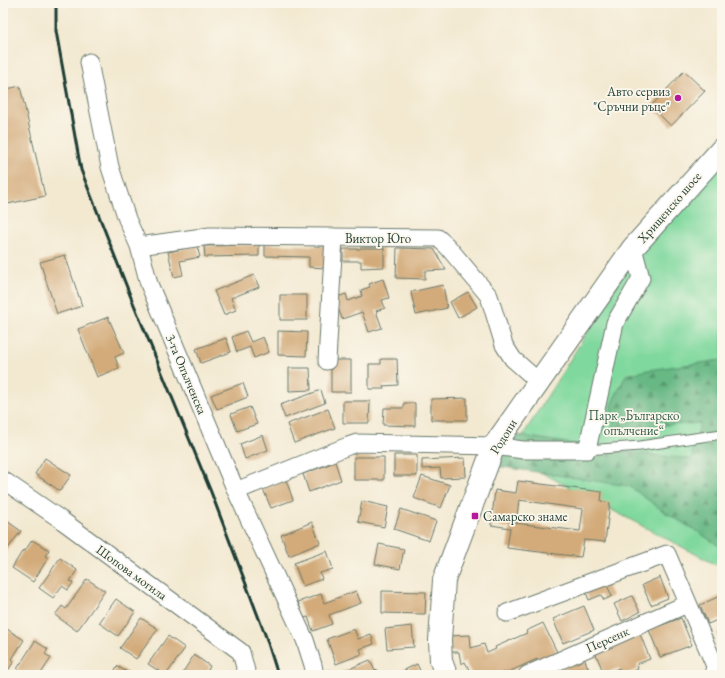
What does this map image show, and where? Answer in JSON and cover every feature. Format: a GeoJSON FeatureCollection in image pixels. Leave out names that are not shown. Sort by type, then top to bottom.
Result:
{"type":"FeatureCollection","features":[{"type":"Feature","properties":{"kind":"street","name":"3-та Опълченска"},"geometry":{"type":"LineString","coordinates":[[89,62],[110,167],[127,219],[139,246],[149,284],[236,491],[305,640],[315,675]]}},
{"type":"Feature","properties":{"kind":"street","name":"Хрищенско шосе"},"geometry":{"type":"LineString","coordinates":[[634,248],[722,149]]}},
{"type":"Feature","properties":{"kind":"street","name":"Виктор Юго"},"geometry":{"type":"LineString","coordinates":[[139,246],[210,236],[438,238],[447,246],[489,296],[504,345],[513,359],[539,382]]}},
{"type":"Feature","properties":{"kind":"street"},"geometry":{"type":"LineString","coordinates":[[327,361],[334,237]]}},
{"type":"Feature","properties":{"kind":"street","name":"Родопи"},"geometry":{"type":"LineString","coordinates":[[446,675],[442,661],[440,640],[444,580],[494,446],[634,248]]}},
{"type":"Feature","properties":{"kind":"street"},"geometry":{"type":"LineString","coordinates":[[236,491],[357,443],[494,446],[523,450],[587,450],[616,323],[641,278],[634,248]]}},
{"type":"Feature","properties":{"kind":"street","name":"Шопова могила"},"geometry":{"type":"LineString","coordinates":[[3,480],[60,519],[241,652],[247,675]]}},
{"type":"Feature","properties":{"kind":"street"},"geometry":{"type":"LineString","coordinates":[[507,613],[667,554],[717,670]]}},
{"type":"Feature","properties":{"kind":"street","name":"Персенк"},"geometry":{"type":"LineString","coordinates":[[527,675],[688,604]]}},
{"type":"Feature","properties":{"kind":"lane"},"geometry":{"type":"LineString","coordinates":[[587,450],[640,446],[722,434]]}},
{"type":"Feature","properties":{"kind":"green space","name":"Парк „Българско опълчение“"},"geometry":{"type":"Polygon","coordinates":[[[722,160],[722,568],[510,456],[633,259],[722,160]]]}},
{"type":"Feature","properties":{"kind":"green space"},"geometry":{"type":"Polygon","coordinates":[[[722,360],[722,548],[666,513],[629,486],[490,465],[510,434],[617,451],[691,459],[700,423],[614,428],[611,405],[626,375],[648,370],[722,360]]]}},
{"type":"Feature","properties":{"kind":"building","name":"Авто сервиз \"Сръчни ръце\""},"geometry":{"type":"Polygon","coordinates":[[[684,71],[705,91],[671,126],[651,106],[684,71]]]}},
{"type":"Feature","properties":{"kind":"building"},"geometry":{"type":"Polygon","coordinates":[[[20,86],[45,196],[3,205],[3,90],[20,86]]]}},
{"type":"Feature","properties":{"kind":"building"},"geometry":{"type":"Polygon","coordinates":[[[265,244],[326,246],[325,268],[309,267],[309,257],[265,256],[265,244]]]}},
{"type":"Feature","properties":{"kind":"building"},"geometry":{"type":"Polygon","coordinates":[[[259,245],[259,256],[205,257],[204,246],[259,245]]]}},
{"type":"Feature","properties":{"kind":"building"},"geometry":{"type":"Polygon","coordinates":[[[197,246],[200,257],[180,261],[183,275],[174,277],[168,252],[197,246]]]}},
{"type":"Feature","properties":{"kind":"building"},"geometry":{"type":"Polygon","coordinates":[[[384,248],[384,267],[361,268],[361,261],[343,261],[343,249],[384,248]]]}},
{"type":"Feature","properties":{"kind":"building"},"geometry":{"type":"Polygon","coordinates":[[[397,248],[434,249],[446,270],[425,271],[425,279],[396,278],[397,248]]]}},
{"type":"Feature","properties":{"kind":"building"},"geometry":{"type":"Polygon","coordinates":[[[65,255],[82,306],[57,314],[40,262],[65,255]]]}},
{"type":"Feature","properties":{"kind":"building"},"geometry":{"type":"Polygon","coordinates":[[[254,275],[259,287],[231,298],[236,310],[224,315],[214,291],[254,275]]]}},
{"type":"Feature","properties":{"kind":"building"},"geometry":{"type":"Polygon","coordinates":[[[383,279],[389,298],[382,300],[385,308],[376,311],[382,328],[369,332],[362,312],[342,319],[335,298],[346,294],[348,301],[362,296],[361,290],[370,287],[369,284],[383,279]]]}},
{"type":"Feature","properties":{"kind":"building"},"geometry":{"type":"Polygon","coordinates":[[[443,285],[447,308],[416,315],[411,292],[443,285]]]}},
{"type":"Feature","properties":{"kind":"building"},"geometry":{"type":"Polygon","coordinates":[[[468,292],[477,307],[458,318],[450,302],[468,292]]]}},
{"type":"Feature","properties":{"kind":"building"},"geometry":{"type":"Polygon","coordinates":[[[280,295],[307,295],[307,320],[280,320],[280,295]]]}},
{"type":"Feature","properties":{"kind":"building"},"geometry":{"type":"Polygon","coordinates":[[[108,317],[124,353],[115,357],[119,368],[97,377],[78,329],[108,317]]]}},
{"type":"Feature","properties":{"kind":"building"},"geometry":{"type":"Polygon","coordinates":[[[246,331],[251,342],[263,337],[269,352],[254,358],[250,347],[237,352],[232,337],[246,331]]]}},
{"type":"Feature","properties":{"kind":"building"},"geometry":{"type":"Polygon","coordinates":[[[278,331],[307,332],[306,356],[278,355],[278,331]]]}},
{"type":"Feature","properties":{"kind":"building"},"geometry":{"type":"Polygon","coordinates":[[[226,338],[231,352],[201,363],[196,349],[226,338]]]}},
{"type":"Feature","properties":{"kind":"building"},"geometry":{"type":"Polygon","coordinates":[[[381,359],[397,359],[398,385],[383,386],[384,389],[369,389],[369,364],[381,364],[381,359]]]}},
{"type":"Feature","properties":{"kind":"building"},"geometry":{"type":"Polygon","coordinates":[[[331,360],[351,360],[351,392],[331,392],[331,360]]]}},
{"type":"Feature","properties":{"kind":"building"},"geometry":{"type":"Polygon","coordinates":[[[289,368],[310,368],[311,390],[289,391],[289,368]]]}},
{"type":"Feature","properties":{"kind":"building"},"geometry":{"type":"Polygon","coordinates":[[[243,383],[248,397],[217,409],[211,395],[243,383]]]}},
{"type":"Feature","properties":{"kind":"building"},"geometry":{"type":"Polygon","coordinates":[[[321,390],[325,403],[285,418],[280,405],[321,390]]]}},
{"type":"Feature","properties":{"kind":"building"},"geometry":{"type":"Polygon","coordinates":[[[467,398],[467,420],[431,420],[431,399],[467,398]]]}},
{"type":"Feature","properties":{"kind":"building"},"geometry":{"type":"Polygon","coordinates":[[[343,401],[370,401],[369,423],[343,423],[343,401]]]}},
{"type":"Feature","properties":{"kind":"building"},"geometry":{"type":"Polygon","coordinates":[[[404,403],[415,403],[415,426],[383,425],[384,408],[404,408],[404,403]]]}},
{"type":"Feature","properties":{"kind":"building"},"geometry":{"type":"Polygon","coordinates":[[[250,407],[257,424],[237,431],[231,414],[250,407]]]}},
{"type":"Feature","properties":{"kind":"building"},"geometry":{"type":"Polygon","coordinates":[[[328,409],[335,428],[294,443],[287,424],[328,409]]]}},
{"type":"Feature","properties":{"kind":"building"},"geometry":{"type":"Polygon","coordinates":[[[263,435],[268,450],[245,459],[240,444],[263,435]]]}},
{"type":"Feature","properties":{"kind":"building"},"geometry":{"type":"Polygon","coordinates":[[[394,455],[417,455],[417,476],[394,476],[394,455]]]}},
{"type":"Feature","properties":{"kind":"building"},"geometry":{"type":"Polygon","coordinates":[[[354,457],[384,457],[384,480],[354,480],[354,457]]]}},
{"type":"Feature","properties":{"kind":"building"},"geometry":{"type":"Polygon","coordinates":[[[45,458],[71,475],[60,491],[35,474],[45,458]]]}},
{"type":"Feature","properties":{"kind":"building"},"geometry":{"type":"Polygon","coordinates":[[[465,458],[466,477],[441,478],[440,468],[422,469],[422,460],[465,458]]]}},
{"type":"Feature","properties":{"kind":"building"},"geometry":{"type":"Polygon","coordinates":[[[335,462],[341,480],[309,492],[303,474],[335,462]]]}},
{"type":"Feature","properties":{"kind":"building"},"geometry":{"type":"Polygon","coordinates":[[[422,476],[450,485],[441,508],[414,498],[422,476]]]}},
{"type":"Feature","properties":{"kind":"building"},"geometry":{"type":"Polygon","coordinates":[[[286,480],[293,500],[271,508],[263,489],[286,480]]]}},
{"type":"Feature","properties":{"kind":"building"},"geometry":{"type":"Polygon","coordinates":[[[518,481],[602,492],[601,501],[610,503],[605,542],[584,540],[581,557],[507,548],[510,528],[491,525],[495,490],[516,493],[518,481]],[[519,500],[516,523],[580,531],[583,509],[519,500]]]}},
{"type":"Feature","properties":{"kind":"building"},"geometry":{"type":"Polygon","coordinates":[[[362,501],[388,507],[384,527],[358,522],[362,501]]]}},
{"type":"Feature","properties":{"kind":"building"},"geometry":{"type":"Polygon","coordinates":[[[401,509],[436,521],[429,541],[394,529],[401,509]]]}},
{"type":"Feature","properties":{"kind":"building"},"geometry":{"type":"Polygon","coordinates":[[[4,519],[21,531],[3,555],[3,521],[4,519]]]}},
{"type":"Feature","properties":{"kind":"building"},"geometry":{"type":"Polygon","coordinates":[[[312,522],[320,543],[289,556],[281,535],[312,522]]]}},
{"type":"Feature","properties":{"kind":"building"},"geometry":{"type":"Polygon","coordinates":[[[32,540],[49,550],[45,556],[48,558],[33,582],[12,568],[23,550],[25,551],[32,540]]]}},
{"type":"Feature","properties":{"kind":"building"},"geometry":{"type":"Polygon","coordinates":[[[379,544],[404,549],[400,569],[375,564],[379,544]]]}},
{"type":"Feature","properties":{"kind":"building"},"geometry":{"type":"Polygon","coordinates":[[[327,551],[333,569],[320,573],[322,579],[303,586],[294,563],[327,551]]]}},
{"type":"Feature","properties":{"kind":"building"},"geometry":{"type":"Polygon","coordinates":[[[60,558],[77,570],[70,581],[73,583],[68,590],[62,586],[53,598],[39,588],[60,558]]]}},
{"type":"Feature","properties":{"kind":"building"},"geometry":{"type":"Polygon","coordinates":[[[660,577],[668,598],[651,605],[642,585],[660,577]]]}},
{"type":"Feature","properties":{"kind":"building"},"geometry":{"type":"Polygon","coordinates":[[[87,579],[105,591],[77,631],[55,615],[62,606],[66,609],[87,579]]]}},
{"type":"Feature","properties":{"kind":"building"},"geometry":{"type":"Polygon","coordinates":[[[605,581],[612,596],[604,600],[601,595],[589,600],[585,590],[605,581]]]}},
{"type":"Feature","properties":{"kind":"building"},"geometry":{"type":"Polygon","coordinates":[[[356,591],[361,603],[329,615],[332,624],[313,631],[308,617],[304,618],[298,602],[321,594],[324,603],[356,591]]]}},
{"type":"Feature","properties":{"kind":"building"},"geometry":{"type":"Polygon","coordinates":[[[382,591],[426,592],[425,614],[382,613],[382,591]]]}},
{"type":"Feature","properties":{"kind":"building"},"geometry":{"type":"Polygon","coordinates":[[[722,595],[722,618],[708,624],[700,605],[722,595]]]}},
{"type":"Feature","properties":{"kind":"building"},"geometry":{"type":"Polygon","coordinates":[[[632,596],[640,612],[622,621],[614,604],[632,596]]]}},
{"type":"Feature","properties":{"kind":"building"},"geometry":{"type":"Polygon","coordinates":[[[116,599],[135,612],[118,636],[99,623],[116,599]]]}},
{"type":"Feature","properties":{"kind":"building"},"geometry":{"type":"Polygon","coordinates":[[[584,606],[594,630],[563,643],[553,619],[584,606]]]}},
{"type":"Feature","properties":{"kind":"building"},"geometry":{"type":"Polygon","coordinates":[[[141,618],[158,629],[136,659],[120,648],[141,618]]]}},
{"type":"Feature","properties":{"kind":"building"},"geometry":{"type":"Polygon","coordinates":[[[681,618],[692,645],[660,657],[649,630],[681,618]]]}},
{"type":"Feature","properties":{"kind":"building"},"geometry":{"type":"Polygon","coordinates":[[[543,623],[557,652],[538,661],[537,659],[504,674],[504,672],[498,675],[472,675],[465,662],[461,664],[459,652],[449,652],[449,636],[470,635],[471,648],[484,644],[487,653],[496,649],[495,647],[527,633],[526,631],[543,623]]]}},
{"type":"Feature","properties":{"kind":"building"},"geometry":{"type":"Polygon","coordinates":[[[412,626],[414,647],[387,649],[385,629],[412,626]]]}},
{"type":"Feature","properties":{"kind":"building"},"geometry":{"type":"Polygon","coordinates":[[[7,629],[24,640],[12,659],[14,661],[5,675],[3,674],[3,635],[7,629]]]}},
{"type":"Feature","properties":{"kind":"building"},"geometry":{"type":"Polygon","coordinates":[[[354,629],[358,639],[371,634],[374,644],[360,649],[362,654],[336,664],[327,639],[354,629]]]}},
{"type":"Feature","properties":{"kind":"building"},"geometry":{"type":"Polygon","coordinates":[[[722,631],[722,645],[717,633],[722,631]]]}},
{"type":"Feature","properties":{"kind":"building"},"geometry":{"type":"Polygon","coordinates":[[[640,634],[650,659],[637,664],[638,669],[624,675],[622,675],[619,668],[604,674],[595,652],[640,634]]]}},
{"type":"Feature","properties":{"kind":"building"},"geometry":{"type":"Polygon","coordinates":[[[168,636],[185,648],[165,675],[148,664],[168,636]]]}},
{"type":"Feature","properties":{"kind":"building"},"geometry":{"type":"Polygon","coordinates":[[[35,641],[48,649],[45,654],[51,658],[40,675],[27,675],[17,669],[35,641]]]}},
{"type":"Feature","properties":{"kind":"building"},"geometry":{"type":"Polygon","coordinates":[[[194,655],[210,666],[208,670],[212,673],[211,675],[181,675],[194,655]]]}},
{"type":"Feature","properties":{"kind":"building"},"geometry":{"type":"Polygon","coordinates":[[[584,658],[591,675],[560,675],[558,670],[584,658]]]}},
{"type":"Feature","properties":{"kind":"building"},"geometry":{"type":"Polygon","coordinates":[[[370,660],[375,671],[378,670],[380,675],[335,675],[370,660]]]}},
{"type":"Feature","properties":{"kind":"building"},"geometry":{"type":"Polygon","coordinates":[[[417,664],[422,675],[394,675],[417,664]]]}},
{"type":"Feature","properties":{"kind":"building"},"geometry":{"type":"Polygon","coordinates":[[[117,666],[132,675],[113,674],[117,666]]]}},
{"type":"Feature","properties":{"kind":"building"},"geometry":{"type":"Polygon","coordinates":[[[330,670],[332,675],[317,675],[330,670]]]}},
{"type":"Feature","properties":{"kind":"railway"},"geometry":{"type":"LineString","coordinates":[[56,3],[56,31],[81,170],[130,295],[211,492],[266,637],[278,675]]}},
{"type":"Feature","properties":{"kind":"place","name":"Авто сервиз \"Сръчни ръце\""},"geometry":{"type":"Point","coordinates":[678,98]}},
{"type":"Feature","properties":{"kind":"place","name":"Самарско знаме"},"geometry":{"type":"Point","coordinates":[475,516]}}]}
